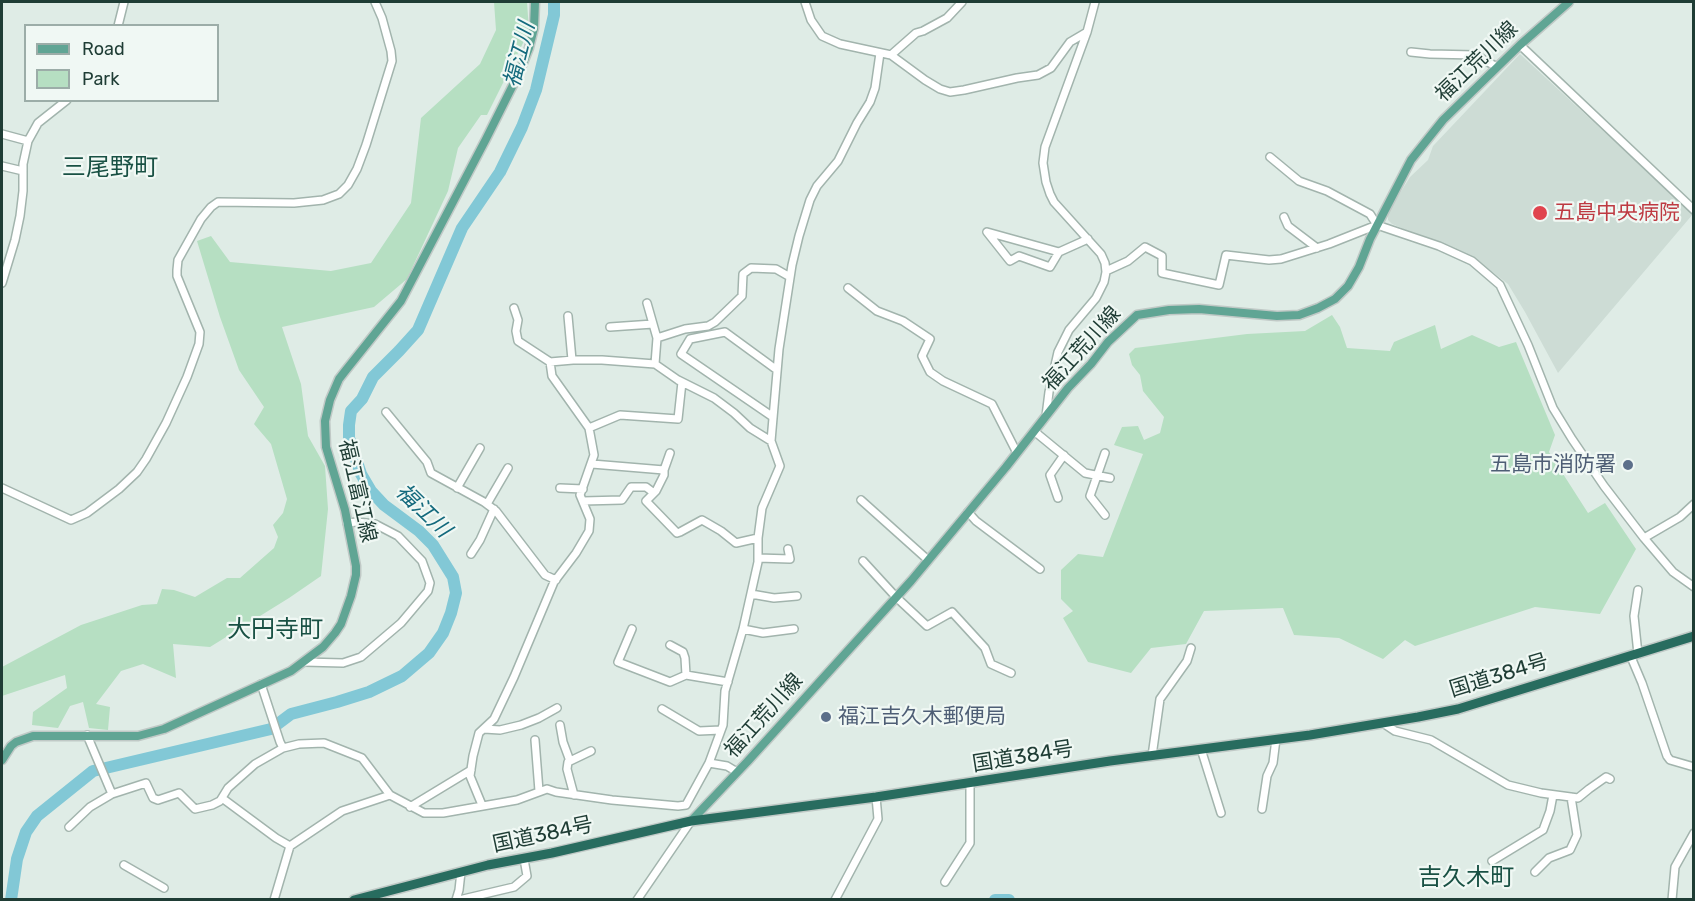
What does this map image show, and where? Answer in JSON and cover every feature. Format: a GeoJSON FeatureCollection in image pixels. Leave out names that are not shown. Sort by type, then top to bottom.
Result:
{"type":"FeatureCollection","features":[{"type":"Feature","properties":{"kind":"highway","name":"国道384号"},"geometry":{"type":"LineString","coordinates":[[354,900],[488,865],[691,821],[1310,735],[1458,709],[1694,636]]}},
{"type":"Feature","properties":{"kind":"main road","name":"福江富江線"},"geometry":{"type":"LineString","coordinates":[[2,760],[11,746],[26,738],[41,735],[138,736],[150,734],[291,671],[323,647],[335,633],[341,624],[351,596],[356,566],[326,447],[325,421],[330,400],[346,370],[401,301],[482,148],[529,48],[534,28],[535,2]]}},
{"type":"Feature","properties":{"kind":"main road","name":"福江荒川線"},"geometry":{"type":"LineString","coordinates":[[691,821],[896,597],[1108,342],[1137,315],[1169,310],[1198,309],[1277,316],[1299,315],[1335,299],[1348,286],[1359,267],[1377,225],[1411,160],[1443,120],[1520,45],[1569,2]]}},
{"type":"Feature","properties":{"kind":"street"},"geometry":{"type":"LineString","coordinates":[[118,24],[124,2]]}},
{"type":"Feature","properties":{"kind":"street"},"geometry":{"type":"LineString","coordinates":[[2,488],[70,520],[87,513],[119,489],[147,459],[187,377],[199,345],[200,332],[177,276],[178,260],[201,219],[218,202],[318,201],[339,194],[348,185],[366,145],[392,61],[382,18],[375,2]]}},
{"type":"Feature","properties":{"kind":"street"},"geometry":{"type":"LineString","coordinates":[[805,2],[811,20],[822,36],[840,44],[891,55],[925,80],[950,92],[1038,75],[1051,68],[1070,42],[1087,32]]}},
{"type":"Feature","properties":{"kind":"street"},"geometry":{"type":"LineString","coordinates":[[891,55],[916,33],[947,18],[962,2]]}},
{"type":"Feature","properties":{"kind":"street"},"geometry":{"type":"LineString","coordinates":[[1046,416],[1058,352],[1069,330],[1096,298],[1104,282],[1106,271],[1101,254],[1050,194],[1043,163],[1045,147],[1087,32],[1095,2]]}},
{"type":"Feature","properties":{"kind":"street"},"geometry":{"type":"LineString","coordinates":[[1520,45],[1694,210]]}},
{"type":"Feature","properties":{"kind":"street"},"geometry":{"type":"LineString","coordinates":[[1411,52],[1474,55],[1497,67]]}},
{"type":"Feature","properties":{"kind":"street"},"geometry":{"type":"LineString","coordinates":[[69,827],[90,807],[112,794],[146,783],[153,798],[158,800],[180,793],[195,809],[212,805],[222,798],[228,788],[255,764],[281,745],[324,743],[362,758],[390,795],[424,813],[443,813],[517,800],[547,789],[612,800],[678,806],[686,804],[709,763],[721,730],[725,692],[751,594],[758,558],[762,508],[780,466],[771,441],[779,349],[799,236],[810,200],[821,180],[838,161],[870,102],[876,82],[880,53]]}},
{"type":"Feature","properties":{"kind":"street"},"geometry":{"type":"LineString","coordinates":[[2,283],[21,216],[23,171],[28,141],[38,123],[64,102]]}},
{"type":"Feature","properties":{"kind":"street"},"geometry":{"type":"LineString","coordinates":[[2,134],[28,141]]}},
{"type":"Feature","properties":{"kind":"street"},"geometry":{"type":"LineString","coordinates":[[1270,157],[1299,181],[1327,191],[1370,214],[1377,225],[1438,246],[1472,261],[1500,285],[1528,345],[1553,408],[1604,486],[1644,538],[1673,572],[1694,587]]}},
{"type":"Feature","properties":{"kind":"street"},"geometry":{"type":"LineString","coordinates":[[2,166],[23,171]]}},
{"type":"Feature","properties":{"kind":"street"},"geometry":{"type":"LineString","coordinates":[[1284,217],[1288,226],[1317,248]]}},
{"type":"Feature","properties":{"kind":"street"},"geometry":{"type":"LineString","coordinates":[[1106,271],[1128,261],[1145,248],[1161,256],[1162,273],[1219,285],[1226,255],[1269,260],[1281,259],[1377,225]]}},
{"type":"Feature","properties":{"kind":"street"},"geometry":{"type":"LineString","coordinates":[[1059,252],[987,232],[1010,261],[1019,256],[1050,267],[1059,252],[1088,239]]}},
{"type":"Feature","properties":{"kind":"street"},"geometry":{"type":"LineString","coordinates":[[657,338],[685,329],[708,326],[715,322],[742,296],[744,274],[751,268],[776,269],[790,277]]}},
{"type":"Feature","properties":{"kind":"street"},"geometry":{"type":"LineString","coordinates":[[848,288],[877,311],[903,321],[930,339],[922,356],[930,372],[943,381],[992,404],[1017,453]]}},
{"type":"Feature","properties":{"kind":"street"},"geometry":{"type":"LineString","coordinates":[[647,303],[657,338],[655,364]]}},
{"type":"Feature","properties":{"kind":"street"},"geometry":{"type":"LineString","coordinates":[[514,308],[518,320],[516,331],[518,341],[550,362],[602,360],[655,364],[682,382],[714,398],[750,428],[771,441]]}},
{"type":"Feature","properties":{"kind":"street"},"geometry":{"type":"LineString","coordinates":[[568,316],[572,360]]}},
{"type":"Feature","properties":{"kind":"street"},"geometry":{"type":"LineString","coordinates":[[610,327],[653,324]]}},
{"type":"Feature","properties":{"kind":"street"},"geometry":{"type":"LineString","coordinates":[[774,417],[681,354],[690,339],[725,332],[777,370]]}},
{"type":"Feature","properties":{"kind":"street"},"geometry":{"type":"LineString","coordinates":[[482,805],[470,776],[472,756],[479,733],[494,719],[556,580],[589,531],[590,519],[580,495],[594,455],[589,428],[552,376],[550,362]]}},
{"type":"Feature","properties":{"kind":"street"},"geometry":{"type":"LineString","coordinates":[[589,428],[620,415],[678,419],[682,382]]}},
{"type":"Feature","properties":{"kind":"street"},"geometry":{"type":"LineString","coordinates":[[386,412],[427,462],[431,473],[491,507],[545,575],[556,580]]}},
{"type":"Feature","properties":{"kind":"street"},"geometry":{"type":"LineString","coordinates":[[1034,431],[1085,473],[1110,478]]}},
{"type":"Feature","properties":{"kind":"street"},"geometry":{"type":"LineString","coordinates":[[457,488],[480,448]]}},
{"type":"Feature","properties":{"kind":"street"},"geometry":{"type":"LineString","coordinates":[[670,453],[663,470],[664,476],[654,493],[646,501],[677,533],[702,520],[736,543],[758,538]]}},
{"type":"Feature","properties":{"kind":"street"},"geometry":{"type":"LineString","coordinates":[[1105,453],[1090,496],[1106,515]]}},
{"type":"Feature","properties":{"kind":"street"},"geometry":{"type":"LineString","coordinates":[[1058,498],[1050,475],[1064,455]]}},
{"type":"Feature","properties":{"kind":"street"},"geometry":{"type":"LineString","coordinates":[[592,464],[663,470]]}},
{"type":"Feature","properties":{"kind":"street"},"geometry":{"type":"LineString","coordinates":[[471,554],[480,540],[508,468]]}},
{"type":"Feature","properties":{"kind":"street"},"geometry":{"type":"LineString","coordinates":[[583,501],[622,500],[631,487],[646,486],[654,493]]}},
{"type":"Feature","properties":{"kind":"street"},"geometry":{"type":"LineString","coordinates":[[560,488],[583,489]]}},
{"type":"Feature","properties":{"kind":"street"},"geometry":{"type":"LineString","coordinates":[[861,500],[928,560]]}},
{"type":"Feature","properties":{"kind":"street"},"geometry":{"type":"LineString","coordinates":[[1644,538],[1680,517],[1694,504]]}},
{"type":"Feature","properties":{"kind":"street"},"geometry":{"type":"LineString","coordinates":[[968,512],[976,521],[1040,569]]}},
{"type":"Feature","properties":{"kind":"street"},"geometry":{"type":"LineString","coordinates":[[304,662],[343,663],[361,657],[401,623],[428,591],[430,583],[422,561],[398,536],[375,524],[347,523]]}},
{"type":"Feature","properties":{"kind":"street"},"geometry":{"type":"LineString","coordinates":[[758,558],[790,559],[788,549]]}},
{"type":"Feature","properties":{"kind":"street"},"geometry":{"type":"LineString","coordinates":[[863,561],[927,626],[952,612],[985,648],[991,664],[1011,673]]}},
{"type":"Feature","properties":{"kind":"street"},"geometry":{"type":"LineString","coordinates":[[1638,590],[1634,616],[1634,655],[1642,683],[1666,756],[1671,760],[1694,767]]}},
{"type":"Feature","properties":{"kind":"street"},"geometry":{"type":"LineString","coordinates":[[751,594],[774,598],[797,596]]}},
{"type":"Feature","properties":{"kind":"street"},"geometry":{"type":"LineString","coordinates":[[632,629],[618,662],[670,682],[686,675],[728,681]]}},
{"type":"Feature","properties":{"kind":"street"},"geometry":{"type":"LineString","coordinates":[[742,629],[763,633],[794,629]]}},
{"type":"Feature","properties":{"kind":"street"},"geometry":{"type":"LineString","coordinates":[[670,645],[683,652],[686,675]]}},
{"type":"Feature","properties":{"kind":"street"},"geometry":{"type":"LineString","coordinates":[[1152,756],[1160,699],[1187,661],[1191,648]]}},
{"type":"Feature","properties":{"kind":"street"},"geometry":{"type":"LineString","coordinates":[[261,684],[281,745]]}},
{"type":"Feature","properties":{"kind":"street"},"geometry":{"type":"LineString","coordinates":[[484,729],[500,730],[520,725],[556,708]]}},
{"type":"Feature","properties":{"kind":"street"},"geometry":{"type":"LineString","coordinates":[[662,709],[699,731],[721,730]]}},
{"type":"Feature","properties":{"kind":"street"},"geometry":{"type":"LineString","coordinates":[[1383,723],[1395,732],[1431,740],[1508,785],[1578,798],[1606,777],[1610,779]]}},
{"type":"Feature","properties":{"kind":"street"},"geometry":{"type":"LineString","coordinates":[[560,725],[570,761]]}},
{"type":"Feature","properties":{"kind":"street"},"geometry":{"type":"LineString","coordinates":[[87,735],[112,794]]}},
{"type":"Feature","properties":{"kind":"street"},"geometry":{"type":"LineString","coordinates":[[1262,809],[1276,739]]}},
{"type":"Feature","properties":{"kind":"street"},"geometry":{"type":"LineString","coordinates":[[535,740],[539,792]]}},
{"type":"Feature","properties":{"kind":"street"},"geometry":{"type":"LineString","coordinates":[[1201,749],[1221,813]]}},
{"type":"Feature","properties":{"kind":"street"},"geometry":{"type":"LineString","coordinates":[[574,795],[567,769],[568,762],[591,751]]}},
{"type":"Feature","properties":{"kind":"street"},"geometry":{"type":"LineString","coordinates":[[709,763],[727,766],[737,772]]}},
{"type":"Feature","properties":{"kind":"street"},"geometry":{"type":"LineString","coordinates":[[410,807],[471,770]]}},
{"type":"Feature","properties":{"kind":"street"},"geometry":{"type":"LineString","coordinates":[[945,882],[970,843],[970,783]]}},
{"type":"Feature","properties":{"kind":"street"},"geometry":{"type":"LineString","coordinates":[[274,900],[290,846],[342,811],[390,795]]}},
{"type":"Feature","properties":{"kind":"street"},"geometry":{"type":"LineString","coordinates":[[1492,861],[1543,830],[1553,795]]}},
{"type":"Feature","properties":{"kind":"street"},"geometry":{"type":"LineString","coordinates":[[835,900],[878,819],[876,797]]}},
{"type":"Feature","properties":{"kind":"street"},"geometry":{"type":"LineString","coordinates":[[1535,872],[1549,858],[1570,850],[1576,835],[1571,797]]}},
{"type":"Feature","properties":{"kind":"street"},"geometry":{"type":"LineString","coordinates":[[222,798],[290,846]]}},
{"type":"Feature","properties":{"kind":"street"},"geometry":{"type":"LineString","coordinates":[[637,900],[691,821]]}},
{"type":"Feature","properties":{"kind":"street"},"geometry":{"type":"LineString","coordinates":[[1672,900],[1675,867],[1694,833]]}},
{"type":"Feature","properties":{"kind":"street"},"geometry":{"type":"LineString","coordinates":[[461,872],[457,900],[514,887],[527,876],[524,859]]}},
{"type":"Feature","properties":{"kind":"street"},"geometry":{"type":"LineString","coordinates":[[124,865],[164,888]]}},
{"type":"Feature","properties":{"kind":"shaded area","name":"五島中央病院"},"geometry":{"type":"Polygon","coordinates":[[[1520,54],[1693,214],[1558,373],[1508,284],[1477,260],[1392,224],[1388,220],[1388,212],[1410,177],[1428,160],[1433,146],[1520,54]]]}},
{"type":"Feature","properties":{"kind":"green space"},"geometry":{"type":"Polygon","coordinates":[[[494,2],[527,2],[529,31],[487,115],[481,115],[458,148],[448,191],[407,279],[374,307],[282,327],[301,384],[308,436],[325,466],[328,509],[321,576],[210,647],[173,644],[176,678],[143,664],[121,671],[96,704],[110,707],[108,730],[89,728],[83,702],[70,706],[58,728],[32,725],[33,712],[67,688],[65,675],[2,696],[2,667],[81,625],[142,605],[157,604],[162,589],[174,590],[195,597],[227,578],[240,578],[274,548],[278,537],[273,525],[283,513],[287,499],[271,444],[254,424],[264,407],[239,370],[197,241],[211,236],[230,262],[331,271],[371,263],[411,203],[421,118],[480,64],[496,30],[494,2]]]}},
{"type":"Feature","properties":{"kind":"green space"},"geometry":{"type":"Polygon","coordinates":[[[1332,315],[1340,327],[1347,348],[1390,351],[1394,342],[1435,325],[1441,349],[1472,335],[1499,347],[1516,342],[1555,435],[1549,452],[1588,513],[1605,503],[1636,549],[1600,614],[1535,607],[1415,646],[1405,640],[1383,659],[1339,638],[1294,635],[1283,608],[1204,611],[1186,644],[1151,648],[1131,673],[1088,662],[1063,618],[1073,611],[1061,599],[1061,570],[1078,554],[1103,557],[1143,454],[1114,445],[1122,427],[1138,426],[1144,440],[1160,433],[1164,417],[1143,391],[1140,375],[1132,365],[1129,354],[1135,348],[1247,334],[1305,331],[1332,315]]]}},
{"type":"Feature","properties":{"kind":"waterway","name":"福江川"},"geometry":{"type":"LineString","coordinates":[[11,900],[17,859],[26,832],[37,816],[93,771],[271,729],[291,714],[369,692],[402,676],[429,653],[443,633],[456,593],[453,577],[433,545],[419,531],[384,505],[371,491],[361,474],[349,438],[351,411],[362,399],[373,377],[418,330],[462,228],[500,172],[522,127],[536,90],[554,15],[554,2]]}},
{"type":"Feature","properties":{"kind":"waterway"},"geometry":{"type":"LineString","coordinates":[[995,900],[1009,900]]}},
{"type":"Feature","properties":{"kind":"place","name":"五島中央病院"},"geometry":{"type":"Point","coordinates":[1540,213]}},
{"type":"Feature","properties":{"kind":"place","name":"五島市消防署"},"geometry":{"type":"Point","coordinates":[1628,465]}},
{"type":"Feature","properties":{"kind":"place","name":"福江吉久木郵便局"},"geometry":{"type":"Point","coordinates":[826,717]}},
{"type":"Feature","properties":{"kind":"district","name":"三尾野町"},"geometry":{"type":"Point","coordinates":[110,168]}},
{"type":"Feature","properties":{"kind":"district","name":"大円寺町"},"geometry":{"type":"Point","coordinates":[275,630]}},
{"type":"Feature","properties":{"kind":"district","name":"吉久木町"},"geometry":{"type":"Point","coordinates":[1466,878]}}]}
